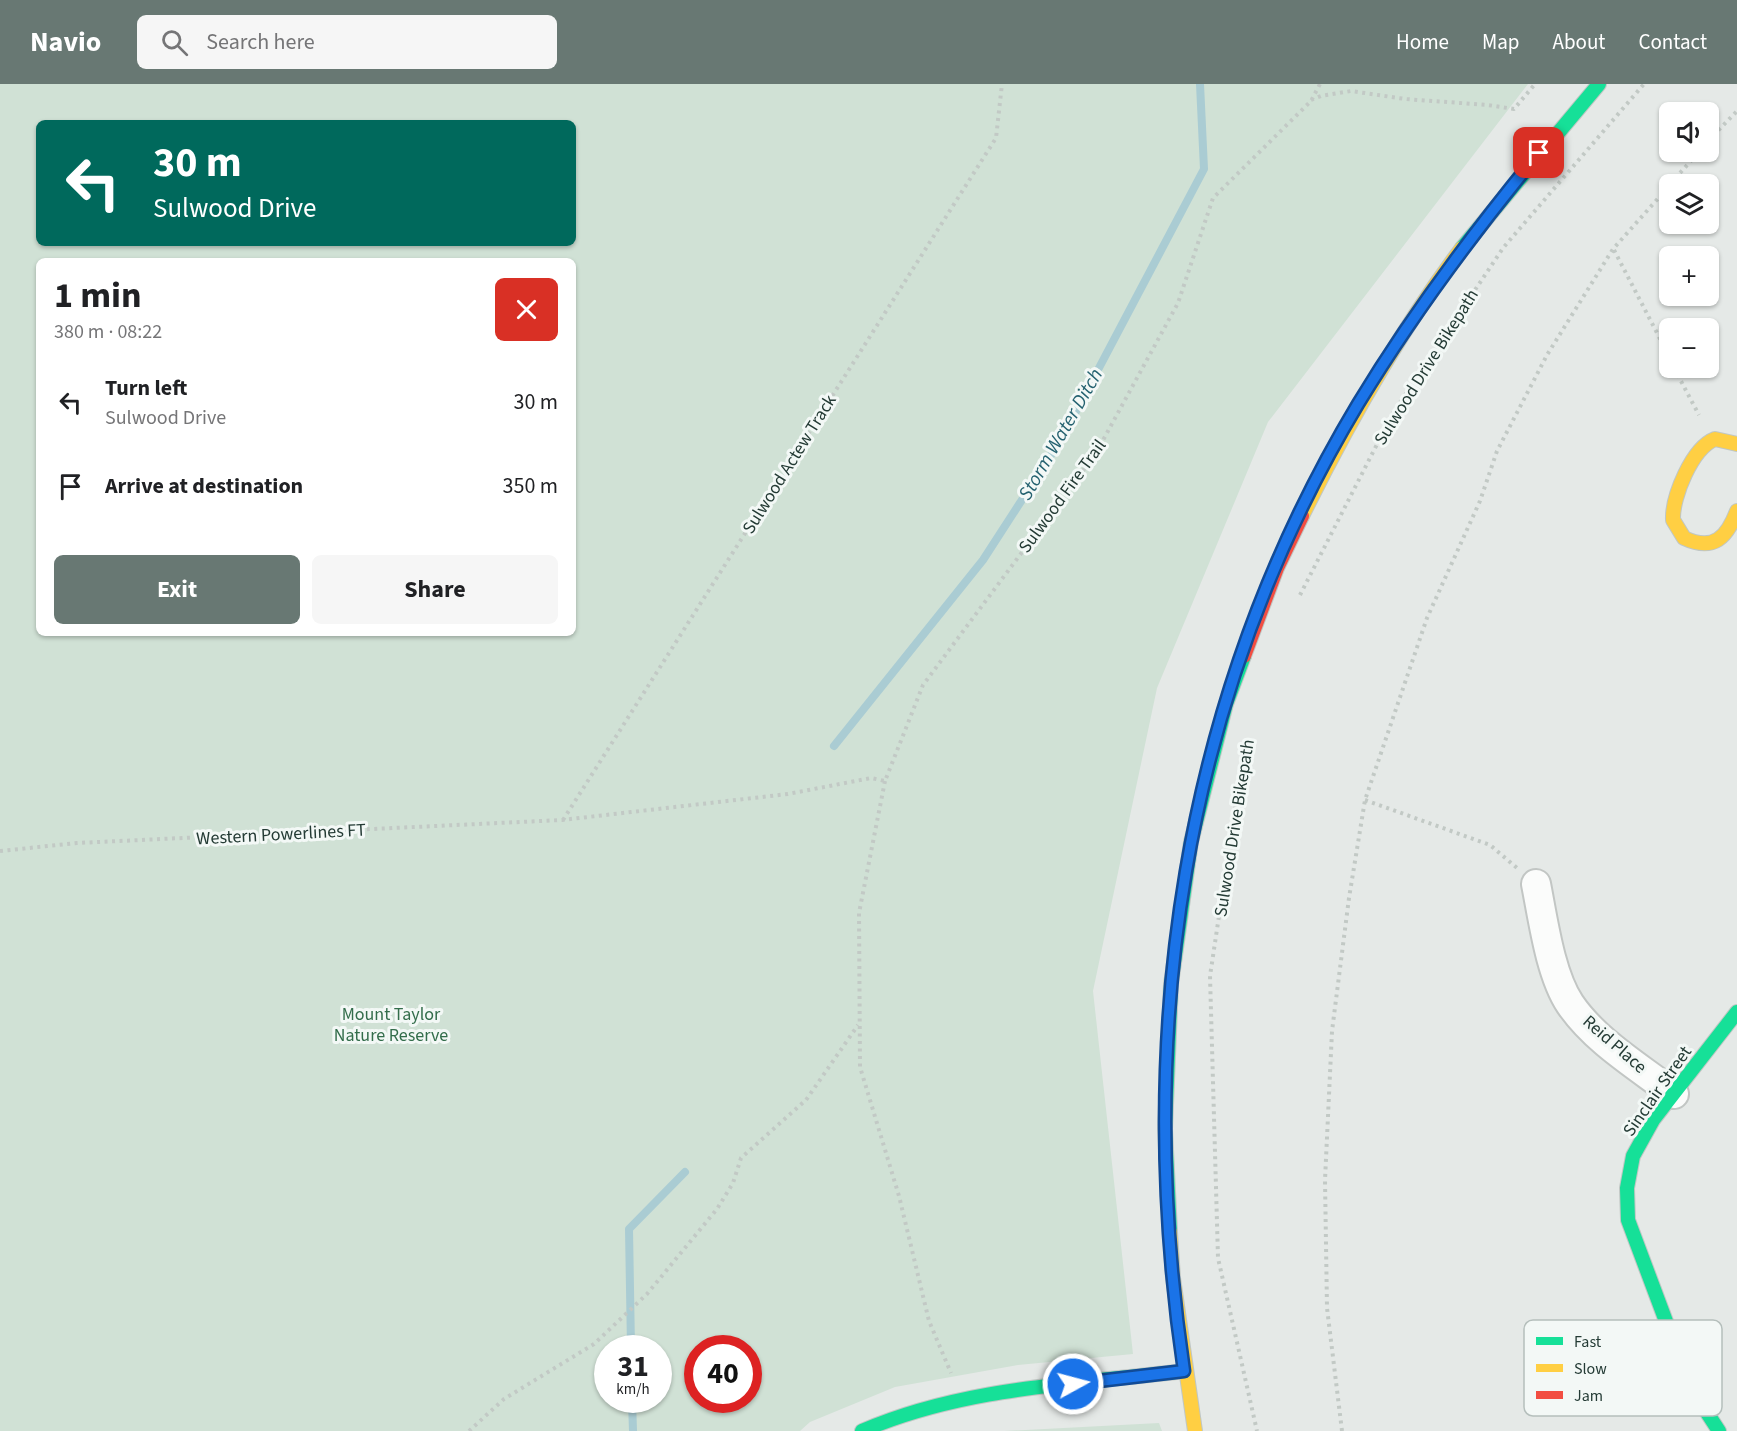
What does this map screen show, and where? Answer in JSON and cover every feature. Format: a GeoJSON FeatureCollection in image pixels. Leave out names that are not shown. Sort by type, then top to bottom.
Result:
{"type":"FeatureCollection","features":[{"type":"Feature","properties":{"kind":"main road"},"geometry":{"type":"LineString","coordinates":[[1195,1431],[1175,1313],[1165,1196],[1164,1077],[1172,961],[1187,859],[1215,735],[1253,623],[1275,567],[1300,513],[1357,406],[1423,301],[1460,251],[1599,84]]}},
{"type":"Feature","properties":{"kind":"main road"},"geometry":{"type":"LineString","coordinates":[[1737,444],[1731,441],[1712,440],[1701,446],[1693,456],[1673,509],[1674,525],[1684,537],[1700,544],[1717,542],[1729,531],[1737,511]]}},
{"type":"Feature","properties":{"kind":"main road","name":"Sinclair Street"},"geometry":{"type":"LineString","coordinates":[[1666,1320],[1629,1220],[1626,1204],[1629,1172],[1633,1156],[1650,1126],[1737,1012]]}},
{"type":"Feature","properties":{"kind":"main road"},"geometry":{"type":"LineString","coordinates":[[862,1431],[901,1414],[962,1398],[1184,1371]]}},
{"type":"Feature","properties":{"kind":"main road","name":"Sinclair Street"},"geometry":{"type":"LineString","coordinates":[[1709,1416],[1719,1431]]}},
{"type":"Feature","properties":{"kind":"street","name":"Reid Place"},"geometry":{"type":"LineString","coordinates":[[1536,884],[1551,956],[1569,1003],[1597,1034],[1674,1094]]}},
{"type":"Feature","properties":{"kind":"path","name":"Sulwood Actew Track"},"geometry":{"type":"LineString","coordinates":[[562,820],[996,138],[1002,84]]}},
{"type":"Feature","properties":{"kind":"path","name":"Sulwood Fire Trail"},"geometry":{"type":"LineString","coordinates":[[962,1398],[929,1321],[899,1196],[860,1067],[859,913],[885,781],[923,685],[1096,453],[1178,303],[1213,198],[1311,101],[1320,84]]}},
{"type":"Feature","properties":{"kind":"path","name":"Sulwood Fire Trail"},"geometry":{"type":"LineString","coordinates":[[1311,101],[1321,96],[1351,91],[1405,99],[1514,109],[1535,84]]}},
{"type":"Feature","properties":{"kind":"path","name":"Sulwood Drive Bikepath"},"geometry":{"type":"LineString","coordinates":[[1295,605],[1393,413],[1490,267],[1503,248],[1644,84]]}},
{"type":"Feature","properties":{"kind":"path"},"geometry":{"type":"LineString","coordinates":[[1719,130],[1737,111]]}},
{"type":"Feature","properties":{"kind":"path"},"geometry":{"type":"LineString","coordinates":[[1680,174],[1690,162]]}},
{"type":"Feature","properties":{"kind":"path"},"geometry":{"type":"LineString","coordinates":[[1342,1431],[1327,1308],[1325,1180],[1332,1031],[1349,898],[1365,800],[1427,618],[1480,501],[1497,452],[1547,355],[1613,249],[1659,197]]}},
{"type":"Feature","properties":{"kind":"path"},"geometry":{"type":"LineString","coordinates":[[1613,249],[1659,337]]}},
{"type":"Feature","properties":{"kind":"path"},"geometry":{"type":"LineString","coordinates":[[1679,378],[1712,440]]}},
{"type":"Feature","properties":{"kind":"path","name":"Sulwood Drive Bikepath"},"geometry":{"type":"LineString","coordinates":[[1241,768],[1210,976],[1218,1258],[1257,1431]]}},
{"type":"Feature","properties":{"kind":"path","name":"Western Powerlines FT"},"geometry":{"type":"LineString","coordinates":[[0,851],[77,843],[562,820],[788,794],[871,778],[885,781]]}},
{"type":"Feature","properties":{"kind":"path"},"geometry":{"type":"LineString","coordinates":[[1365,800],[1490,845],[1536,884]]}},
{"type":"Feature","properties":{"kind":"path"},"geometry":{"type":"LineString","coordinates":[[469,1431],[504,1399],[594,1344],[646,1294],[717,1209],[733,1183],[741,1158],[806,1100],[859,1025]]}},
{"type":"Feature","properties":{"kind":"green space","name":"Mount Taylor Nature Reserve"},"geometry":{"type":"Polygon","coordinates":[[[0,84],[1528,84],[1268,422],[1157,688],[1093,991],[1133,1354],[1018,1365],[895,1387],[810,1422],[800,1431],[0,1431],[0,84]]]}},
{"type":"Feature","properties":{"kind":"green space"},"geometry":{"type":"Polygon","coordinates":[[[1159,1423],[1162,1431],[1004,1431],[1159,1423]]]}},
{"type":"Feature","properties":{"kind":"waterway","name":"Storm Water Ditch"},"geometry":{"type":"LineString","coordinates":[[834,746],[983,560],[1062,438],[1204,169],[1200,84]]}},
{"type":"Feature","properties":{"kind":"waterway"},"geometry":{"type":"LineString","coordinates":[[631,1335],[629,1229],[685,1172]]}},
{"type":"Feature","properties":{"kind":"waterway"},"geometry":{"type":"LineString","coordinates":[[632,1413],[633,1431]]}},
{"type":"Feature","properties":{"kind":"traffic: fast"},"geometry":{"type":"LineString","coordinates":[[1462,248],[1599,84]]}},
{"type":"Feature","properties":{"kind":"traffic: fast"},"geometry":{"type":"LineString","coordinates":[[1170,1232],[1165,1129],[1171,984],[1191,842],[1226,704],[1244,656]]}},
{"type":"Feature","properties":{"kind":"traffic: fast"},"geometry":{"type":"LineString","coordinates":[[1666,1320],[1628,1220],[1627,1188],[1633,1156],[1653,1120],[1737,1012]]}},
{"type":"Feature","properties":{"kind":"traffic: fast"},"geometry":{"type":"LineString","coordinates":[[862,1431],[900,1416],[980,1396],[1020,1389],[1184,1371]]}},
{"type":"Feature","properties":{"kind":"traffic: fast"},"geometry":{"type":"LineString","coordinates":[[1709,1416],[1719,1431]]}},
{"type":"Feature","properties":{"kind":"traffic: slow"},"geometry":{"type":"LineString","coordinates":[[1302,516],[1396,345],[1462,248]]}},
{"type":"Feature","properties":{"kind":"traffic: slow"},"geometry":{"type":"LineString","coordinates":[[1737,444],[1715,439],[1699,452],[1685,474],[1680,487],[1673,520],[1684,538],[1704,543],[1718,540],[1724,535],[1737,511]]}},
{"type":"Feature","properties":{"kind":"traffic: slow"},"geometry":{"type":"LineString","coordinates":[[1170,1232],[1173,1278],[1195,1431]]}},
{"type":"Feature","properties":{"kind":"traffic: jam"},"geometry":{"type":"LineString","coordinates":[[1244,656],[1277,568],[1302,516]]}},
{"type":"Feature","properties":{"kind":"route"},"geometry":{"type":"LineString","coordinates":[[1073,1384],[1184,1371],[1175,1313],[1165,1196],[1164,1077],[1172,961],[1188,847],[1215,735],[1253,623],[1300,513],[1357,406],[1423,301],[1539,153]]}}]}
